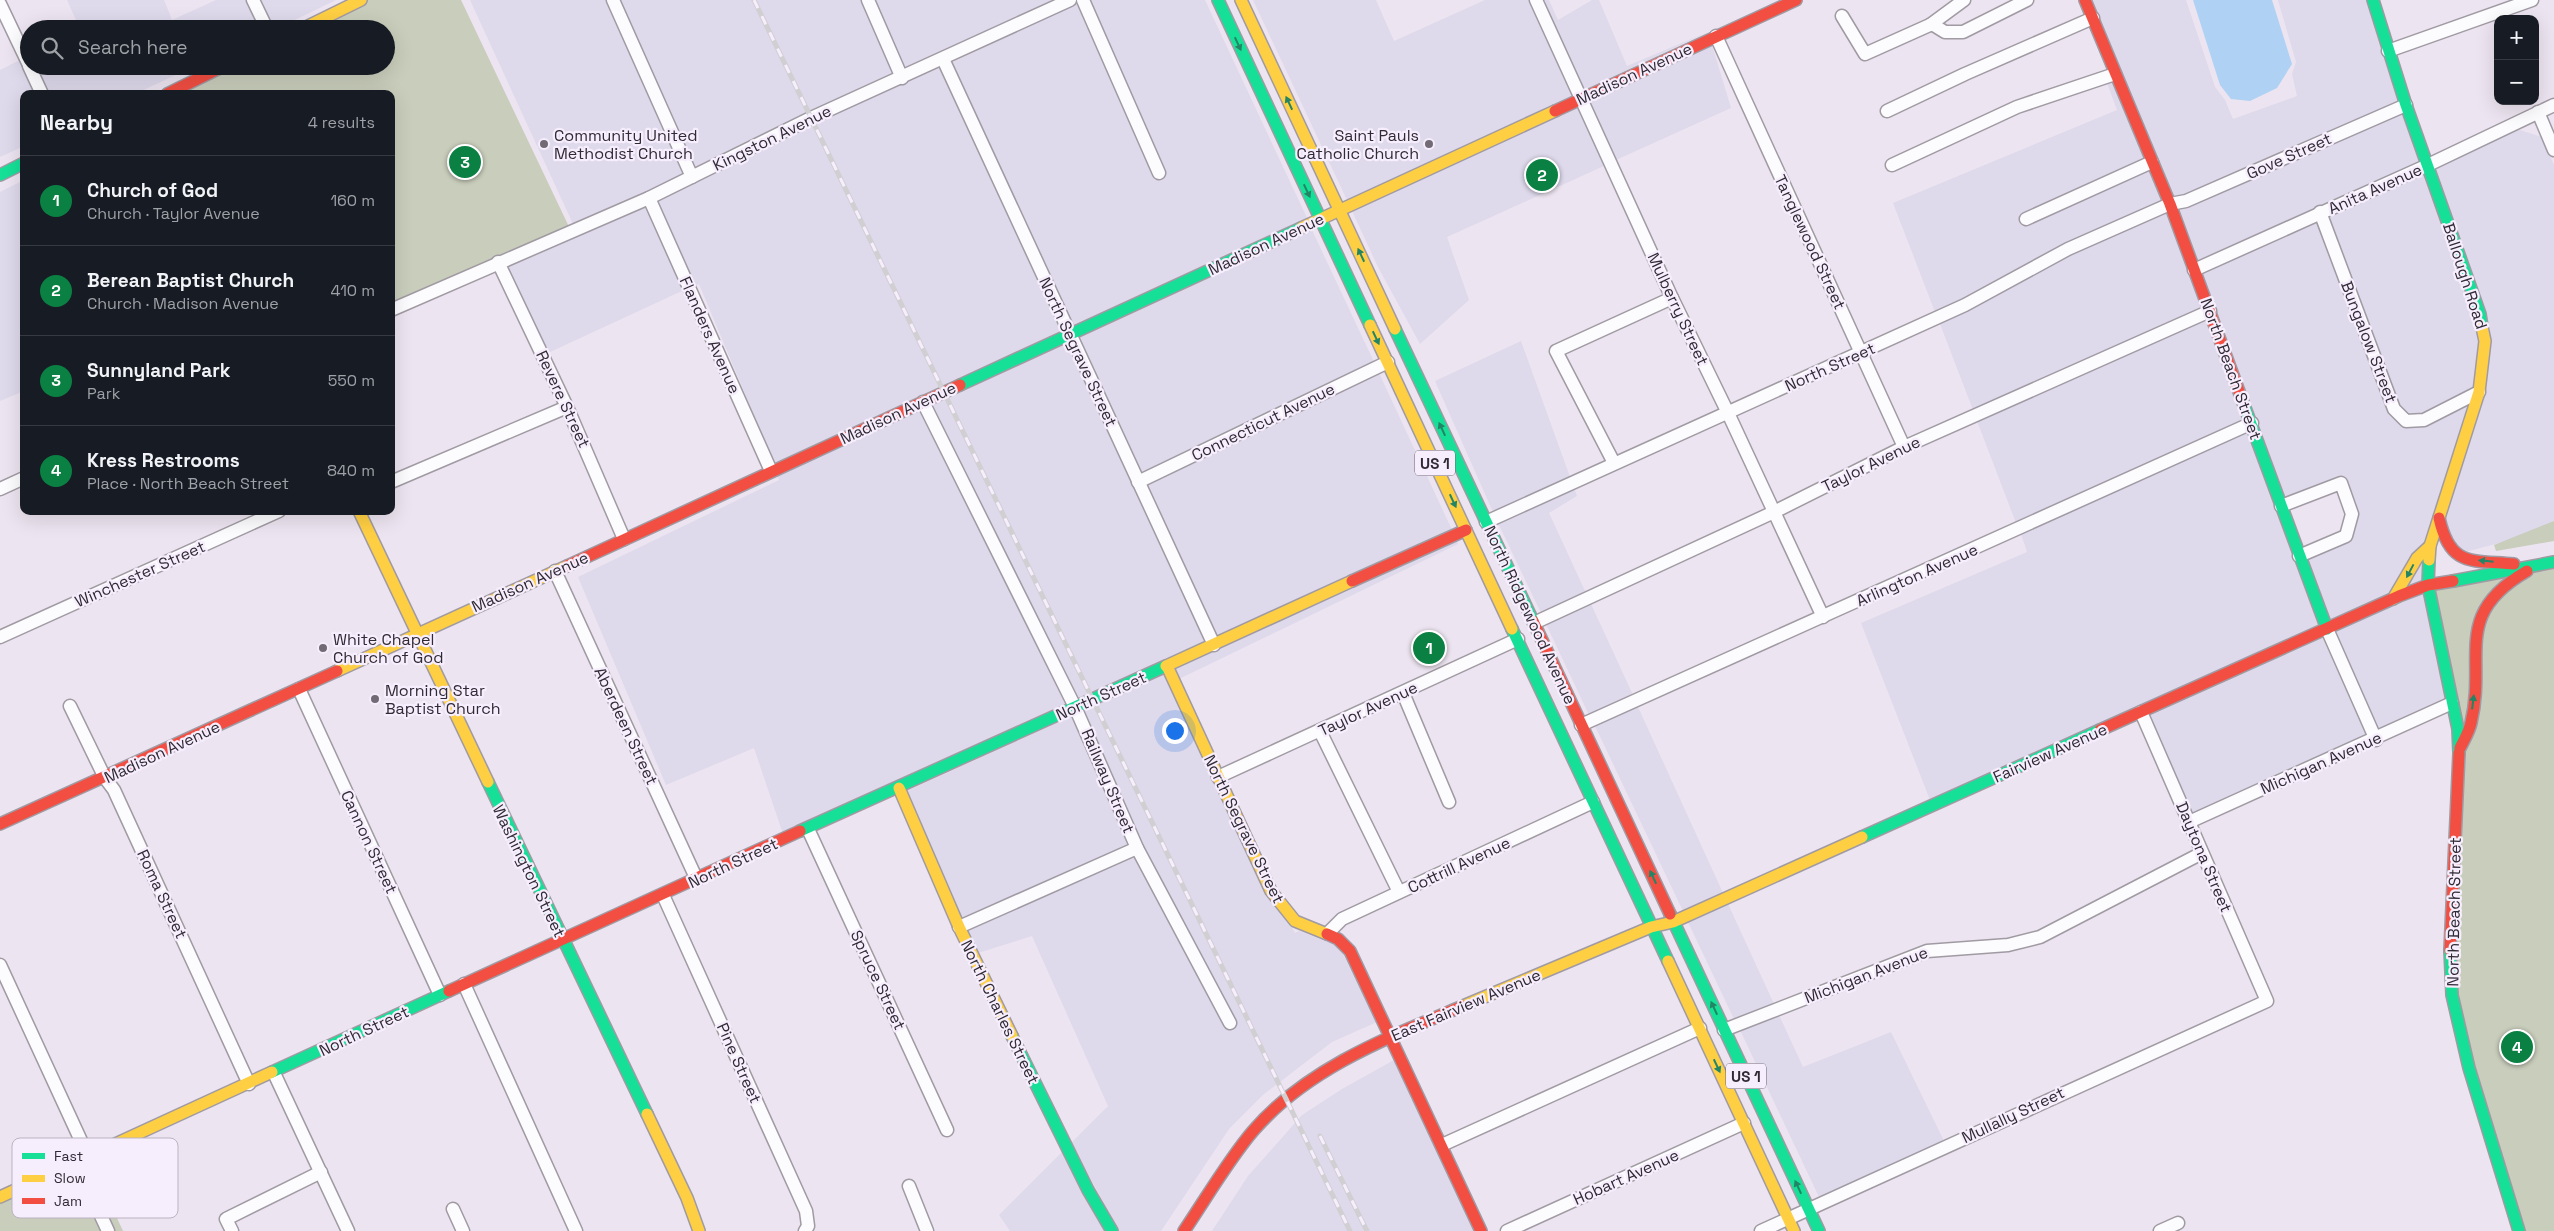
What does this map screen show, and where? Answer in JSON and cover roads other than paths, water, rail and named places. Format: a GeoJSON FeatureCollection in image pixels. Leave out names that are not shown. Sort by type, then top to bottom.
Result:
{"type":"FeatureCollection","features":[{"type":"Feature","properties":{"kind":"street"},"geometry":{"type":"LineString","coordinates":[[253,0],[263,20]]}},
{"type":"Feature","properties":{"kind":"street"},"geometry":{"type":"LineString","coordinates":[[320,20],[361,0]]}},
{"type":"Feature","properties":{"kind":"street"},"geometry":{"type":"LineString","coordinates":[[612,0],[692,177]]}},
{"type":"Feature","properties":{"kind":"street"},"geometry":{"type":"LineString","coordinates":[[868,0],[902,78]]}},
{"type":"Feature","properties":{"kind":"street","name":"Kingston Avenue"},"geometry":{"type":"LineString","coordinates":[[395,308],[649,198],[811,118],[1070,0]]}},
{"type":"Feature","properties":{"kind":"street"},"geometry":{"type":"LineString","coordinates":[[1083,0],[1159,173]]}},
{"type":"Feature","properties":{"kind":"street","name":"North Ridgewood Avenue"},"geometry":{"type":"LineString","coordinates":[[1218,0],[1794,1231]]}},
{"type":"Feature","properties":{"kind":"street","name":"North Ridgewood Avenue"},"geometry":{"type":"LineString","coordinates":[[1241,0],[1819,1231]]}},
{"type":"Feature","properties":{"kind":"street","name":"Mulberry Street"},"geometry":{"type":"LineString","coordinates":[[1536,0],[1672,298],[1823,617]]}},
{"type":"Feature","properties":{"kind":"street","name":"Madison Avenue"},"geometry":{"type":"LineString","coordinates":[[0,824],[299,689],[1796,0]]}},
{"type":"Feature","properties":{"kind":"street"},"geometry":{"type":"LineString","coordinates":[[1842,16],[1864,54],[1930,25],[1964,0]]}},
{"type":"Feature","properties":{"kind":"street"},"geometry":{"type":"LineString","coordinates":[[1930,25],[1945,32],[1963,32],[2027,0]]}},
{"type":"Feature","properties":{"kind":"street","name":"North Beach Street"},"geometry":{"type":"LineString","coordinates":[[2085,0],[2170,204],[2327,629],[2376,740]]}},
{"type":"Feature","properties":{"kind":"street","name":"Ballough Road"},"geometry":{"type":"LineString","coordinates":[[2373,0],[2406,105],[2480,314],[2485,341],[2479,392],[2430,546],[2428,585],[2452,703]]}},
{"type":"Feature","properties":{"kind":"street"},"geometry":{"type":"LineString","coordinates":[[2388,51],[2532,0]]}},
{"type":"Feature","properties":{"kind":"street"},"geometry":{"type":"LineString","coordinates":[[0,4],[20,47]]}},
{"type":"Feature","properties":{"kind":"street"},"geometry":{"type":"LineString","coordinates":[[1887,111],[1964,74],[2092,18]]}},
{"type":"Feature","properties":{"kind":"street","name":"Tanglewood Street"},"geometry":{"type":"LineString","coordinates":[[1716,36],[1904,447]]}},
{"type":"Feature","properties":{"kind":"street","name":"North Segrave Street"},"geometry":{"type":"LineString","coordinates":[[943,59],[1214,645]]}},
{"type":"Feature","properties":{"kind":"street"},"geometry":{"type":"LineString","coordinates":[[1892,165],[2017,107],[2115,74]]}},
{"type":"Feature","properties":{"kind":"street"},"geometry":{"type":"LineString","coordinates":[[33,75],[40,90]]}},
{"type":"Feature","properties":{"kind":"street"},"geometry":{"type":"LineString","coordinates":[[176,90],[206,75]]}},
{"type":"Feature","properties":{"kind":"street","name":"Gove Street"},"geometry":{"type":"LineString","coordinates":[[2170,204],[2186,201],[2406,105]]}},
{"type":"Feature","properties":{"kind":"street","name":"Anita Avenue"},"geometry":{"type":"LineString","coordinates":[[2194,270],[2428,165],[2554,105]]}},
{"type":"Feature","properties":{"kind":"street"},"geometry":{"type":"LineString","coordinates":[[2538,112],[2554,150]]}},
{"type":"Feature","properties":{"kind":"street"},"geometry":{"type":"LineString","coordinates":[[2026,219],[2152,162]]}},
{"type":"Feature","properties":{"kind":"street"},"geometry":{"type":"LineString","coordinates":[[0,175],[20,165]]}},
{"type":"Feature","properties":{"kind":"street","name":"Flanders Avenue"},"geometry":{"type":"LineString","coordinates":[[649,198],[771,471]]}},
{"type":"Feature","properties":{"kind":"street","name":"North Street"},"geometry":{"type":"LineString","coordinates":[[1486,522],[1614,463],[1862,354],[1966,305],[2068,249],[2170,204]]}},
{"type":"Feature","properties":{"kind":"street","name":"Bungalow Street"},"geometry":{"type":"LineString","coordinates":[[2320,212],[2394,409],[2406,421],[2424,420],[2479,392]]}},
{"type":"Feature","properties":{"kind":"street","name":"Revere Street"},"geometry":{"type":"LineString","coordinates":[[498,262],[568,407],[624,539]]}},
{"type":"Feature","properties":{"kind":"street"},"geometry":{"type":"LineString","coordinates":[[1614,463],[1556,351],[1672,298]]}},
{"type":"Feature","properties":{"kind":"street","name":"Taylor Avenue"},"geometry":{"type":"LineString","coordinates":[[1534,623],[1774,512],[1904,447],[2210,311]]}},
{"type":"Feature","properties":{"kind":"street","name":"Connecticut Avenue"},"geometry":{"type":"LineString","coordinates":[[1138,482],[1388,362]]}},
{"type":"Feature","properties":{"kind":"street","name":"Railway Street"},"geometry":{"type":"LineString","coordinates":[[923,402],[1076,707],[1137,848],[1230,1023]]}},
{"type":"Feature","properties":{"kind":"street"},"geometry":{"type":"LineString","coordinates":[[395,480],[568,407]]}},
{"type":"Feature","properties":{"kind":"street","name":"Arlington Avenue"},"geometry":{"type":"LineString","coordinates":[[1582,725],[2252,423]]}},
{"type":"Feature","properties":{"kind":"street"},"geometry":{"type":"LineString","coordinates":[[0,489],[20,480]]}},
{"type":"Feature","properties":{"kind":"street"},"geometry":{"type":"LineString","coordinates":[[2281,506],[2341,483],[2352,514],[2346,536],[2299,556]]}},
{"type":"Feature","properties":{"kind":"street","name":"Winchester Street"},"geometry":{"type":"LineString","coordinates":[[0,637],[270,515]]}},
{"type":"Feature","properties":{"kind":"street","name":"Washington Street"},"geometry":{"type":"LineString","coordinates":[[361,515],[416,634],[687,1198],[699,1231]]}},
{"type":"Feature","properties":{"kind":"street"},"geometry":{"type":"LineString","coordinates":[[2439,516],[2442,538],[2449,550],[2462,558],[2534,566]]}},
{"type":"Feature","properties":{"kind":"street","name":"North Street"},"geometry":{"type":"LineString","coordinates":[[128,1138],[274,1073],[562,939],[697,880],[1466,530]]}},
{"type":"Feature","properties":{"kind":"street"},"geometry":{"type":"LineString","coordinates":[[2393,598],[2416,558],[2430,546]]}},
{"type":"Feature","properties":{"kind":"street"},"geometry":{"type":"LineString","coordinates":[[2428,585],[2554,562]]}},
{"type":"Feature","properties":{"kind":"street"},"geometry":{"type":"LineString","coordinates":[[2459,749],[2470,724],[2475,692],[2476,630],[2484,608],[2498,590],[2534,566]]}},
{"type":"Feature","properties":{"kind":"street","name":"Aberdeen Street"},"geometry":{"type":"LineString","coordinates":[[555,571],[697,880]]}},
{"type":"Feature","properties":{"kind":"street","name":"Fairview Avenue"},"geometry":{"type":"LineString","coordinates":[[1674,922],[2393,598],[2428,585]]}},
{"type":"Feature","properties":{"kind":"street","name":"Taylor Avenue"},"geometry":{"type":"LineString","coordinates":[[1218,777],[1518,639]]}},
{"type":"Feature","properties":{"kind":"street","name":"North Segrave Street"},"geometry":{"type":"LineString","coordinates":[[1166,666],[1272,891],[1284,911],[1299,924],[1328,933],[1342,941],[1350,951],[1481,1231]]}},
{"type":"Feature","properties":{"kind":"street","name":"Cannon Street"},"geometry":{"type":"LineString","coordinates":[[299,689],[440,996]]}},
{"type":"Feature","properties":{"kind":"street"},"geometry":{"type":"LineString","coordinates":[[1402,693],[1449,802]]}},
{"type":"Feature","properties":{"kind":"street","name":"North Beach Street"},"geometry":{"type":"LineString","coordinates":[[2452,703],[2459,749],[2450,941],[2452,995],[2469,1068],[2520,1231]]}},
{"type":"Feature","properties":{"kind":"street","name":"Michigan Avenue"},"geometry":{"type":"LineString","coordinates":[[2190,822],[2376,740],[2452,703]]}},
{"type":"Feature","properties":{"kind":"street","name":"Roma Street"},"geometry":{"type":"LineString","coordinates":[[70,706],[105,778],[114,790],[248,1084]]}},
{"type":"Feature","properties":{"kind":"street"},"geometry":{"type":"LineString","coordinates":[[1552,712],[1568,723],[1582,725]]}},
{"type":"Feature","properties":{"kind":"street","name":"Daytona Street"},"geometry":{"type":"LineString","coordinates":[[2141,712],[2267,1001]]}},
{"type":"Feature","properties":{"kind":"street"},"geometry":{"type":"LineString","coordinates":[[1320,731],[1399,892]]}},
{"type":"Feature","properties":{"kind":"street","name":"North Charles Street"},"geometry":{"type":"LineString","coordinates":[[899,788],[959,927],[1088,1190],[1112,1231]]}},
{"type":"Feature","properties":{"kind":"street","name":"Cottrill Avenue"},"geometry":{"type":"LineString","coordinates":[[1328,933],[1342,918],[1593,802]]}},
{"type":"Feature","properties":{"kind":"street","name":"Spruce Street"},"geometry":{"type":"LineString","coordinates":[[808,829],[948,1130]]}},
{"type":"Feature","properties":{"kind":"street"},"geometry":{"type":"LineString","coordinates":[[959,927],[1137,848]]}},
{"type":"Feature","properties":{"kind":"street","name":"Michigan Avenue"},"geometry":{"type":"LineString","coordinates":[[1724,1030],[1927,951],[2008,945],[2040,937],[2202,853]]}},
{"type":"Feature","properties":{"kind":"street","name":"Pine Street"},"geometry":{"type":"LineString","coordinates":[[663,895],[806,1211],[808,1226],[805,1231]]}},
{"type":"Feature","properties":{"kind":"street","name":"East Fairview Avenue"},"geometry":{"type":"LineString","coordinates":[[1184,1231],[1253,1131],[1272,1112],[1332,1067],[1390,1037],[1651,927],[1674,922]]}},
{"type":"Feature","properties":{"kind":"street"},"geometry":{"type":"LineString","coordinates":[[0,965],[73,1138]]}},
{"type":"Feature","properties":{"kind":"street"},"geometry":{"type":"LineString","coordinates":[[464,984],[576,1231]]}},
{"type":"Feature","properties":{"kind":"street","name":"Mullally Street"},"geometry":{"type":"LineString","coordinates":[[1761,1231],[2267,1001]]}},
{"type":"Feature","properties":{"kind":"street"},"geometry":{"type":"LineString","coordinates":[[1442,1145],[1700,1028]]}},
{"type":"Feature","properties":{"kind":"street"},"geometry":{"type":"LineString","coordinates":[[274,1073],[348,1231]]}},
{"type":"Feature","properties":{"kind":"street","name":"Hobart Avenue"},"geometry":{"type":"LineString","coordinates":[[1507,1231],[1744,1123]]}},
{"type":"Feature","properties":{"kind":"street"},"geometry":{"type":"LineString","coordinates":[[232,1231],[226,1219],[321,1172]]}},
{"type":"Feature","properties":{"kind":"street"},"geometry":{"type":"LineString","coordinates":[[909,1186],[927,1231]]}},
{"type":"Feature","properties":{"kind":"street","name":"North Street"},"geometry":{"type":"LineString","coordinates":[[0,1197],[12,1191]]}},
{"type":"Feature","properties":{"kind":"street"},"geometry":{"type":"LineString","coordinates":[[453,1209],[463,1231]]}},
{"type":"Feature","properties":{"kind":"street"},"geometry":{"type":"LineString","coordinates":[[103,1218],[108,1231]]}},
{"type":"Feature","properties":{"kind":"street"},"geometry":{"type":"LineString","coordinates":[[2160,1231],[2178,1223]]}},
{"type":"Feature","properties":{"kind":"water"},"geometry":{"type":"Polygon","coordinates":[[[2193,0],[2272,0],[2292,64],[2277,88],[2250,101],[2231,99],[2220,85],[2193,0]]]}},
{"type":"Feature","properties":{"kind":"railway"},"geometry":{"type":"LineString","coordinates":[[754,0],[1350,1231]]}},
{"type":"Feature","properties":{"kind":"railway"},"geometry":{"type":"LineString","coordinates":[[1320,1136],[1367,1231]]}},
{"type":"Feature","properties":{"kind":"place","name":"Community United Methodist Church"},"geometry":{"type":"Point","coordinates":[544,144]}},
{"type":"Feature","properties":{"kind":"place","name":"Saint Pauls Catholic Church"},"geometry":{"type":"Point","coordinates":[1429,144]}},
{"type":"Feature","properties":{"kind":"place","name":"Sunnyland Park"},"geometry":{"type":"Point","coordinates":[465,162]}},
{"type":"Feature","properties":{"kind":"place","name":"Berean Baptist Church"},"geometry":{"type":"Point","coordinates":[1542,175]}},
{"type":"Feature","properties":{"kind":"place","name":"White Chapel Church of God"},"geometry":{"type":"Point","coordinates":[323,648]}},
{"type":"Feature","properties":{"kind":"place","name":"Church of God"},"geometry":{"type":"Point","coordinates":[1429,648]}},
{"type":"Feature","properties":{"kind":"place","name":"Morning Star Baptist Church"},"geometry":{"type":"Point","coordinates":[375,699]}},
{"type":"Feature","properties":{"kind":"place","name":"Kress Restrooms"},"geometry":{"type":"Point","coordinates":[2517,1047]}}]}
